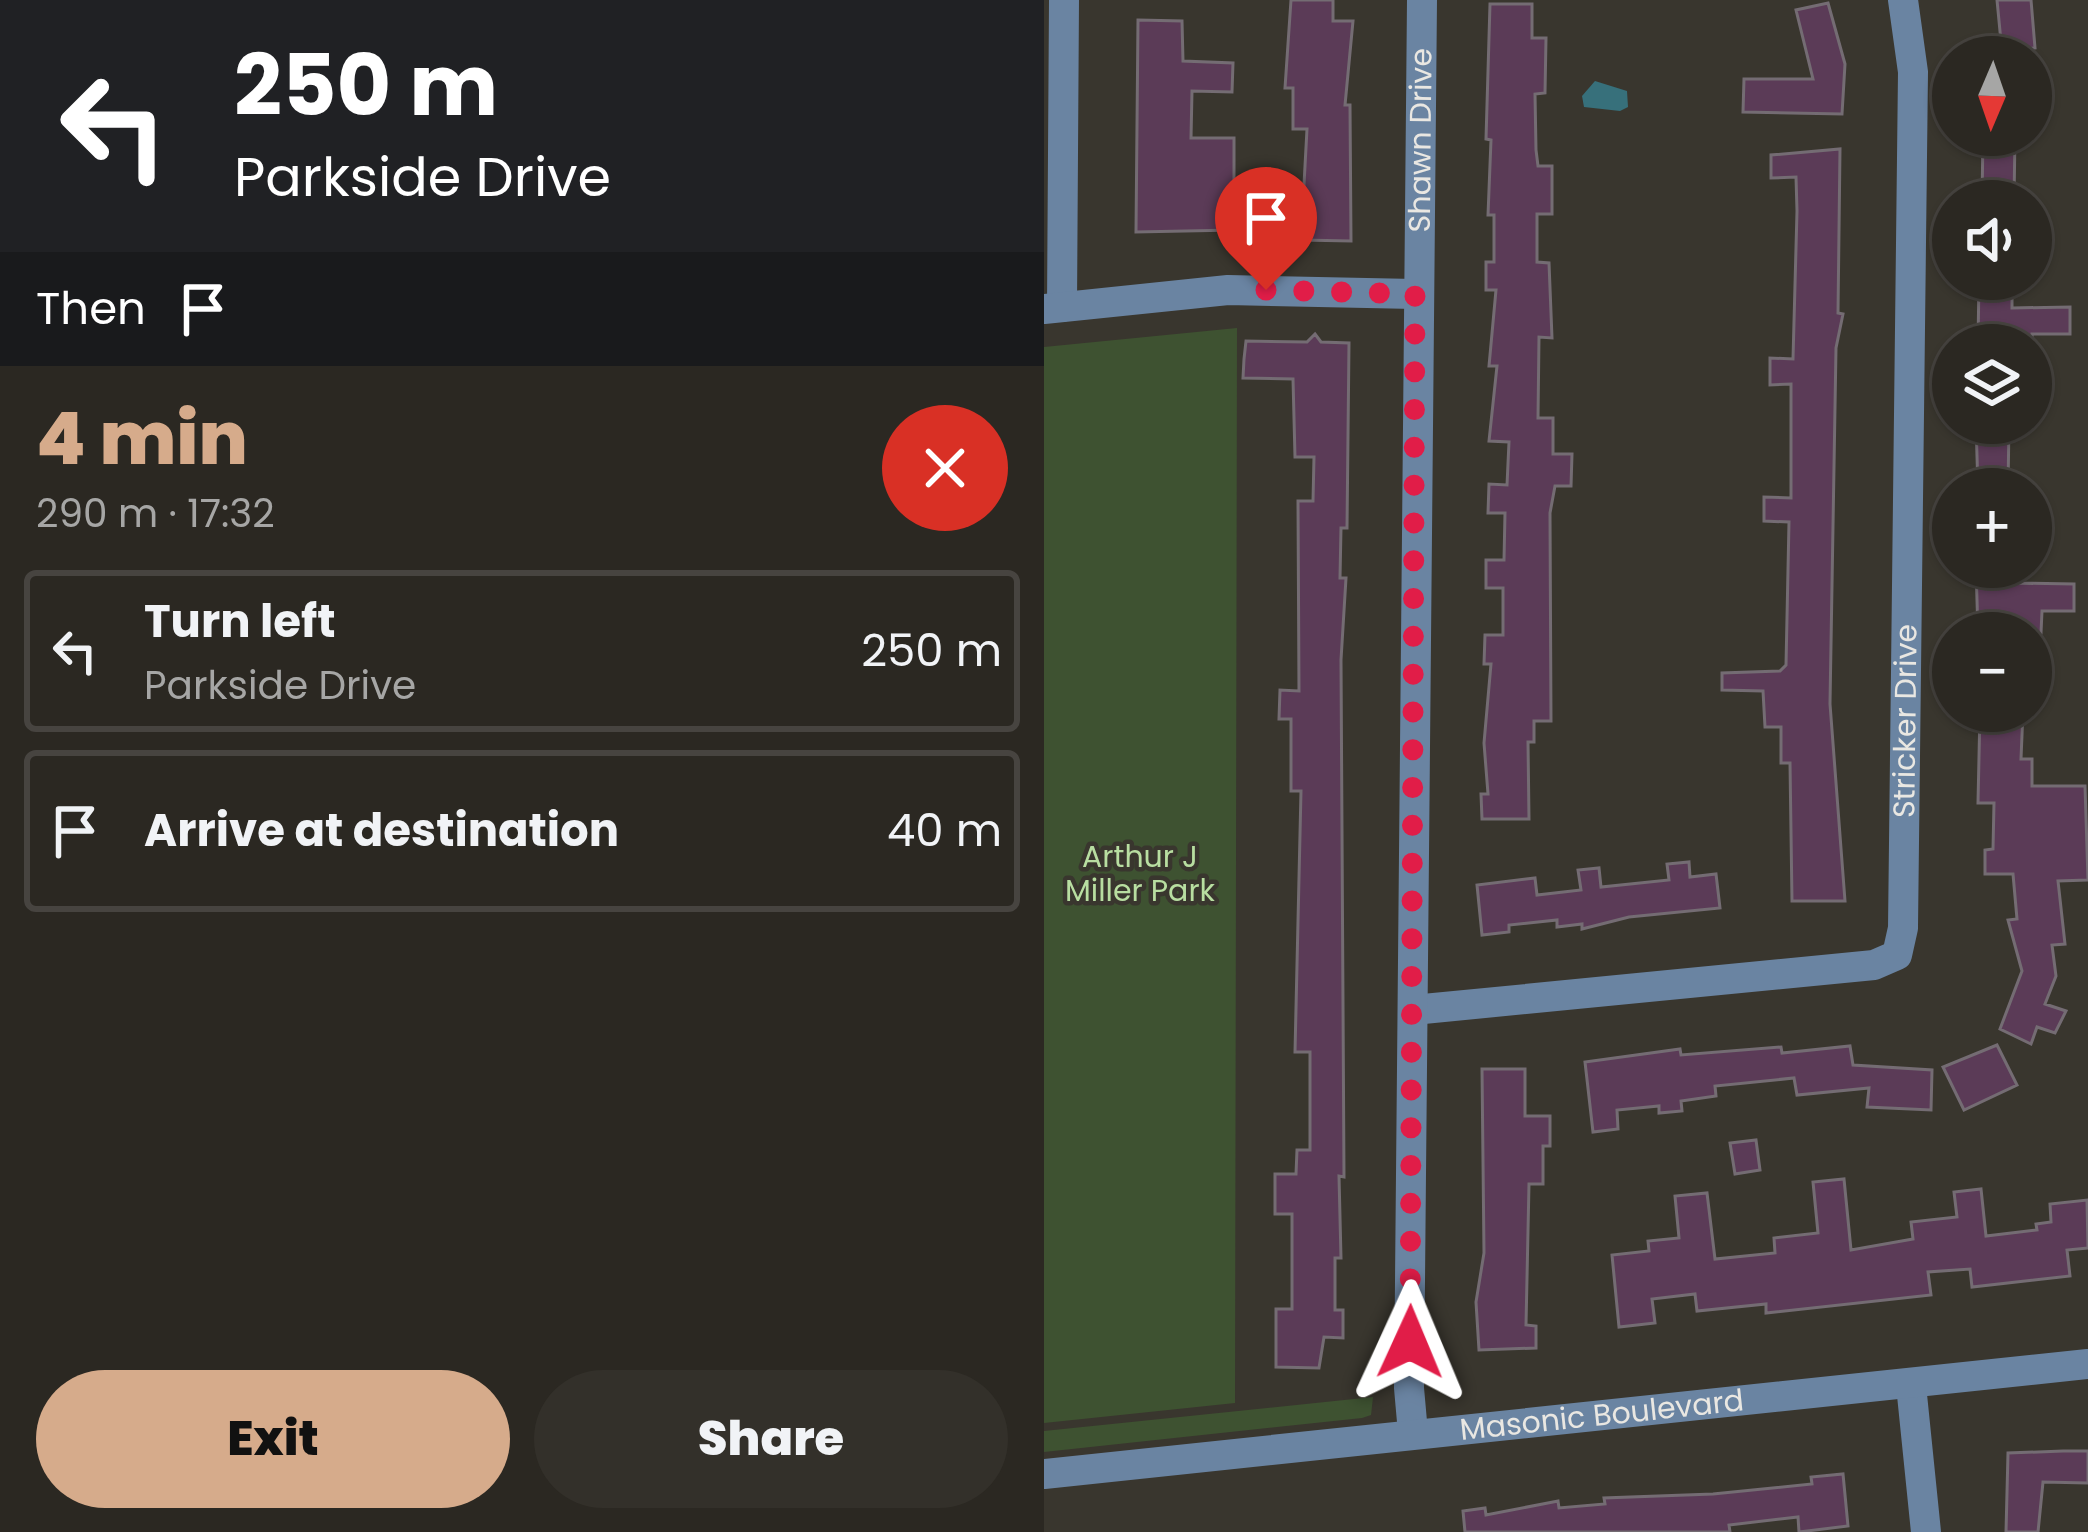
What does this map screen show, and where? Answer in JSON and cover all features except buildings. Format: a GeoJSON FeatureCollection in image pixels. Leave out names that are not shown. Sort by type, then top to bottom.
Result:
{"type":"FeatureCollection","features":[{"type":"Feature","properties":{"kind":"street"},"geometry":{"type":"LineString","coordinates":[[1064,0],[1053,308],[1228,290],[1415,294]]}},
{"type":"Feature","properties":{"kind":"street","name":"Shawn Drive"},"geometry":{"type":"LineString","coordinates":[[1413,1433],[1409,1388],[1415,294],[1422,0]]}},
{"type":"Feature","properties":{"kind":"street","name":"Stricker Drive"},"geometry":{"type":"LineString","coordinates":[[1413,1010],[1851,968],[1897,956],[1903,928],[1913,72],[1903,0]]}},
{"type":"Feature","properties":{"kind":"street","name":"Masonic Boulevard"},"geometry":{"type":"LineString","coordinates":[[1044,1474],[2088,1364]]}},
{"type":"Feature","properties":{"kind":"street"},"geometry":{"type":"LineString","coordinates":[[1911,1385],[1926,1532]]}},
{"type":"Feature","properties":{"kind":"green space","name":"Arthur J Miller Park"},"geometry":{"type":"Polygon","coordinates":[[[1237,328],[1235,1403],[1044,1423],[1044,347],[1237,328]]]}},
{"type":"Feature","properties":{"kind":"green space"},"geometry":{"type":"Polygon","coordinates":[[[1373,1397],[1371,1415],[1362,1418],[1044,1452],[1044,1431],[1373,1397]]]}},
{"type":"Feature","properties":{"kind":"water"},"geometry":{"type":"Polygon","coordinates":[[[1595,81],[1627,91],[1628,107],[1620,111],[1584,107],[1582,96],[1595,81]]]}},
{"type":"Feature","properties":{"kind":"route"},"geometry":{"type":"LineString","coordinates":[[1266,290],[1415,294],[1410,1342]]}}]}
